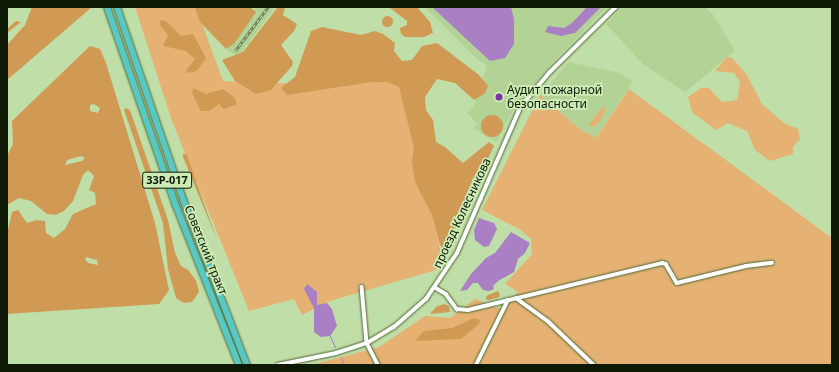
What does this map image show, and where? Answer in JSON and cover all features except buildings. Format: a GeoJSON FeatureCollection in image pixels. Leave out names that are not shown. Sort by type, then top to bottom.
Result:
{"type":"FeatureCollection","features":[{"type":"Feature","properties":{"kind":"highway","name":"Советский тракт"},"geometry":{"type":"LineString","coordinates":[[107,7],[176,206],[239,365]]}},
{"type":"Feature","properties":{"kind":"highway","name":"Советский тракт"},"geometry":{"type":"LineString","coordinates":[[117,7],[184,202],[247,365]]}},
{"type":"Feature","properties":{"kind":"street","name":"проезд Колесникова"},"geometry":{"type":"LineString","coordinates":[[278,365],[336,353],[367,343],[404,320],[436,288],[457,253],[521,106],[550,72],[616,7]]}},
{"type":"Feature","properties":{"kind":"street"},"geometry":{"type":"LineString","coordinates":[[436,288],[446,294],[457,309],[468,310],[662,263],[666,264],[677,283],[746,266],[772,263]]}},
{"type":"Feature","properties":{"kind":"street"},"geometry":{"type":"LineString","coordinates":[[362,287],[367,343],[378,365]]}},
{"type":"Feature","properties":{"kind":"street"},"geometry":{"type":"LineString","coordinates":[[516,298],[548,321],[594,365]]}},
{"type":"Feature","properties":{"kind":"street"},"geometry":{"type":"LineString","coordinates":[[476,365],[508,300]]}},
{"type":"Feature","properties":{"kind":"shaded area"},"geometry":{"type":"Polygon","coordinates":[[[32,7],[92,7],[7,80],[7,45],[25,25],[32,7]]]}},
{"type":"Feature","properties":{"kind":"shaded area"},"geometry":{"type":"Polygon","coordinates":[[[135,7],[196,7],[223,81],[328,85],[402,75],[443,262],[436,270],[330,301],[302,315],[294,299],[249,311],[172,121],[135,7]]]}},
{"type":"Feature","properties":{"kind":"shaded area"},"geometry":{"type":"Polygon","coordinates":[[[195,7],[250,7],[256,12],[234,44],[226,49],[200,22],[195,7]]]}},
{"type":"Feature","properties":{"kind":"shaded area"},"geometry":{"type":"Polygon","coordinates":[[[256,7],[275,7],[238,57],[227,50],[256,7]]]}},
{"type":"Feature","properties":{"kind":"shaded area"},"geometry":{"type":"Polygon","coordinates":[[[278,7],[285,7],[283,15],[297,24],[294,31],[281,45],[293,62],[292,66],[271,90],[256,94],[235,81],[222,60],[243,52],[278,7]]]}},
{"type":"Feature","properties":{"kind":"shaded area"},"geometry":{"type":"Polygon","coordinates":[[[389,7],[417,7],[430,22],[433,33],[424,37],[405,37],[401,34],[400,28],[407,25],[407,21],[389,7]]]}},
{"type":"Feature","properties":{"kind":"shaded area"},"geometry":{"type":"Polygon","coordinates":[[[425,7],[607,7],[550,65],[514,109],[496,142],[473,128],[477,123],[467,113],[474,106],[487,65],[479,61],[425,7]]]}},
{"type":"Feature","properties":{"kind":"shaded area"},"geometry":{"type":"Polygon","coordinates":[[[432,7],[511,7],[514,20],[514,44],[505,58],[490,61],[432,7]]]}},
{"type":"Feature","properties":{"kind":"shaded area"},"geometry":{"type":"Polygon","coordinates":[[[587,7],[601,7],[575,33],[561,36],[545,32],[548,26],[564,28],[572,23],[587,7]]]}},
{"type":"Feature","properties":{"kind":"shaded area"},"geometry":{"type":"Polygon","coordinates":[[[622,7],[705,7],[712,13],[735,51],[685,92],[643,64],[606,24],[622,7]]]}},
{"type":"Feature","properties":{"kind":"shaded area"},"geometry":{"type":"Polygon","coordinates":[[[385,16],[389,16],[391,17],[391,25],[385,26],[382,23],[382,19],[385,16]]]}},
{"type":"Feature","properties":{"kind":"shaded area"},"geometry":{"type":"Polygon","coordinates":[[[161,20],[166,21],[181,36],[193,34],[206,58],[197,71],[188,73],[186,70],[195,59],[186,51],[163,46],[168,35],[159,24],[161,20]]]}},
{"type":"Feature","properties":{"kind":"shaded area"},"geometry":{"type":"Polygon","coordinates":[[[16,21],[21,22],[7,33],[7,29],[16,21]]]}},
{"type":"Feature","properties":{"kind":"shaded area"},"geometry":{"type":"Polygon","coordinates":[[[322,27],[361,35],[375,31],[383,34],[395,43],[394,51],[402,61],[412,60],[422,46],[437,43],[479,75],[488,86],[485,93],[474,100],[455,83],[437,79],[425,97],[426,110],[433,120],[436,142],[445,147],[463,163],[489,142],[494,146],[444,250],[440,245],[432,215],[415,182],[412,162],[414,148],[399,87],[387,82],[372,82],[287,95],[281,88],[295,77],[311,31],[322,27]]]}},
{"type":"Feature","properties":{"kind":"shaded area"},"geometry":{"type":"Polygon","coordinates":[[[90,46],[100,49],[106,63],[155,223],[169,290],[159,304],[7,314],[7,234],[12,212],[18,210],[27,223],[37,220],[45,221],[46,233],[54,238],[65,229],[73,214],[96,204],[95,193],[89,190],[94,176],[88,170],[83,175],[73,201],[64,211],[55,215],[47,214],[31,201],[19,198],[7,205],[7,156],[13,144],[12,121],[90,46]],[[94,104],[90,105],[90,111],[98,113],[100,108],[94,104]],[[81,156],[67,160],[65,165],[82,161],[85,158],[81,156]],[[86,257],[85,259],[88,263],[98,265],[97,260],[86,257]]]}},
{"type":"Feature","properties":{"kind":"shaded area"},"geometry":{"type":"Polygon","coordinates":[[[731,57],[747,75],[762,104],[784,123],[798,129],[800,139],[793,147],[793,154],[770,161],[755,150],[747,131],[728,123],[716,130],[692,112],[688,97],[701,88],[709,88],[722,102],[737,100],[740,82],[734,73],[715,71],[726,58],[731,57]]]}},
{"type":"Feature","properties":{"kind":"shaded area"},"geometry":{"type":"Polygon","coordinates":[[[569,62],[619,73],[633,81],[596,138],[580,129],[540,95],[569,62]]]}},
{"type":"Feature","properties":{"kind":"shaded area"},"geometry":{"type":"Polygon","coordinates":[[[193,88],[206,94],[223,89],[235,98],[237,104],[224,109],[219,104],[209,111],[201,111],[192,93],[193,88]]]}},
{"type":"Feature","properties":{"kind":"shaded area"},"geometry":{"type":"Polygon","coordinates":[[[629,89],[832,238],[832,365],[311,365],[379,347],[425,316],[450,318],[475,299],[501,309],[518,292],[505,284],[532,254],[531,239],[519,229],[482,210],[540,95],[580,129],[596,138],[629,89]]]}},
{"type":"Feature","properties":{"kind":"shaded area"},"geometry":{"type":"Polygon","coordinates":[[[604,105],[605,112],[599,123],[593,127],[588,126],[604,105]]]}},
{"type":"Feature","properties":{"kind":"shaded area"},"geometry":{"type":"Polygon","coordinates":[[[126,108],[130,110],[168,220],[175,253],[181,266],[188,270],[196,280],[199,292],[192,302],[184,303],[176,298],[168,269],[163,223],[124,110],[126,108]]]}},
{"type":"Feature","properties":{"kind":"shaded area"},"geometry":{"type":"Polygon","coordinates":[[[492,115],[500,118],[503,126],[500,134],[492,137],[484,134],[481,126],[484,118],[492,115]]]}},
{"type":"Feature","properties":{"kind":"shaded area"},"geometry":{"type":"Polygon","coordinates":[[[183,153],[187,155],[217,240],[183,157],[183,153]]]}},
{"type":"Feature","properties":{"kind":"shaded area"},"geometry":{"type":"Polygon","coordinates":[[[479,218],[494,223],[497,229],[489,246],[484,247],[475,240],[474,230],[479,218]]]}},
{"type":"Feature","properties":{"kind":"shaded area"},"geometry":{"type":"Polygon","coordinates":[[[511,232],[530,243],[525,253],[518,259],[514,272],[498,281],[493,286],[494,289],[489,291],[483,290],[478,283],[473,283],[467,290],[460,291],[471,274],[486,258],[495,253],[511,232]]]}},
{"type":"Feature","properties":{"kind":"shaded area"},"geometry":{"type":"Polygon","coordinates":[[[307,284],[317,292],[317,305],[327,303],[332,309],[337,326],[330,336],[321,337],[314,332],[314,308],[304,289],[307,284]]]}},
{"type":"Feature","properties":{"kind":"shaded area"},"geometry":{"type":"Polygon","coordinates":[[[498,291],[500,294],[499,297],[489,300],[485,299],[488,295],[498,291]]]}},
{"type":"Feature","properties":{"kind":"shaded area"},"geometry":{"type":"Polygon","coordinates":[[[444,304],[449,306],[450,312],[430,314],[436,307],[444,304]]]}},
{"type":"Feature","properties":{"kind":"shaded area"},"geometry":{"type":"Polygon","coordinates":[[[474,318],[480,320],[479,324],[461,339],[415,341],[424,331],[452,328],[474,318]]]}},
{"type":"Feature","properties":{"kind":"waterway"},"geometry":{"type":"LineString","coordinates":[[330,336],[335,347]]}},
{"type":"Feature","properties":{"kind":"waterway"},"geometry":{"type":"LineString","coordinates":[[341,358],[344,365]]}},
{"type":"Feature","properties":{"kind":"railway"},"geometry":{"type":"LineString","coordinates":[[235,51],[268,7]]}},
{"type":"Feature","properties":{"kind":"place","name":"Аудит пожарной безопасности"},"geometry":{"type":"Point","coordinates":[499,97]}}]}
